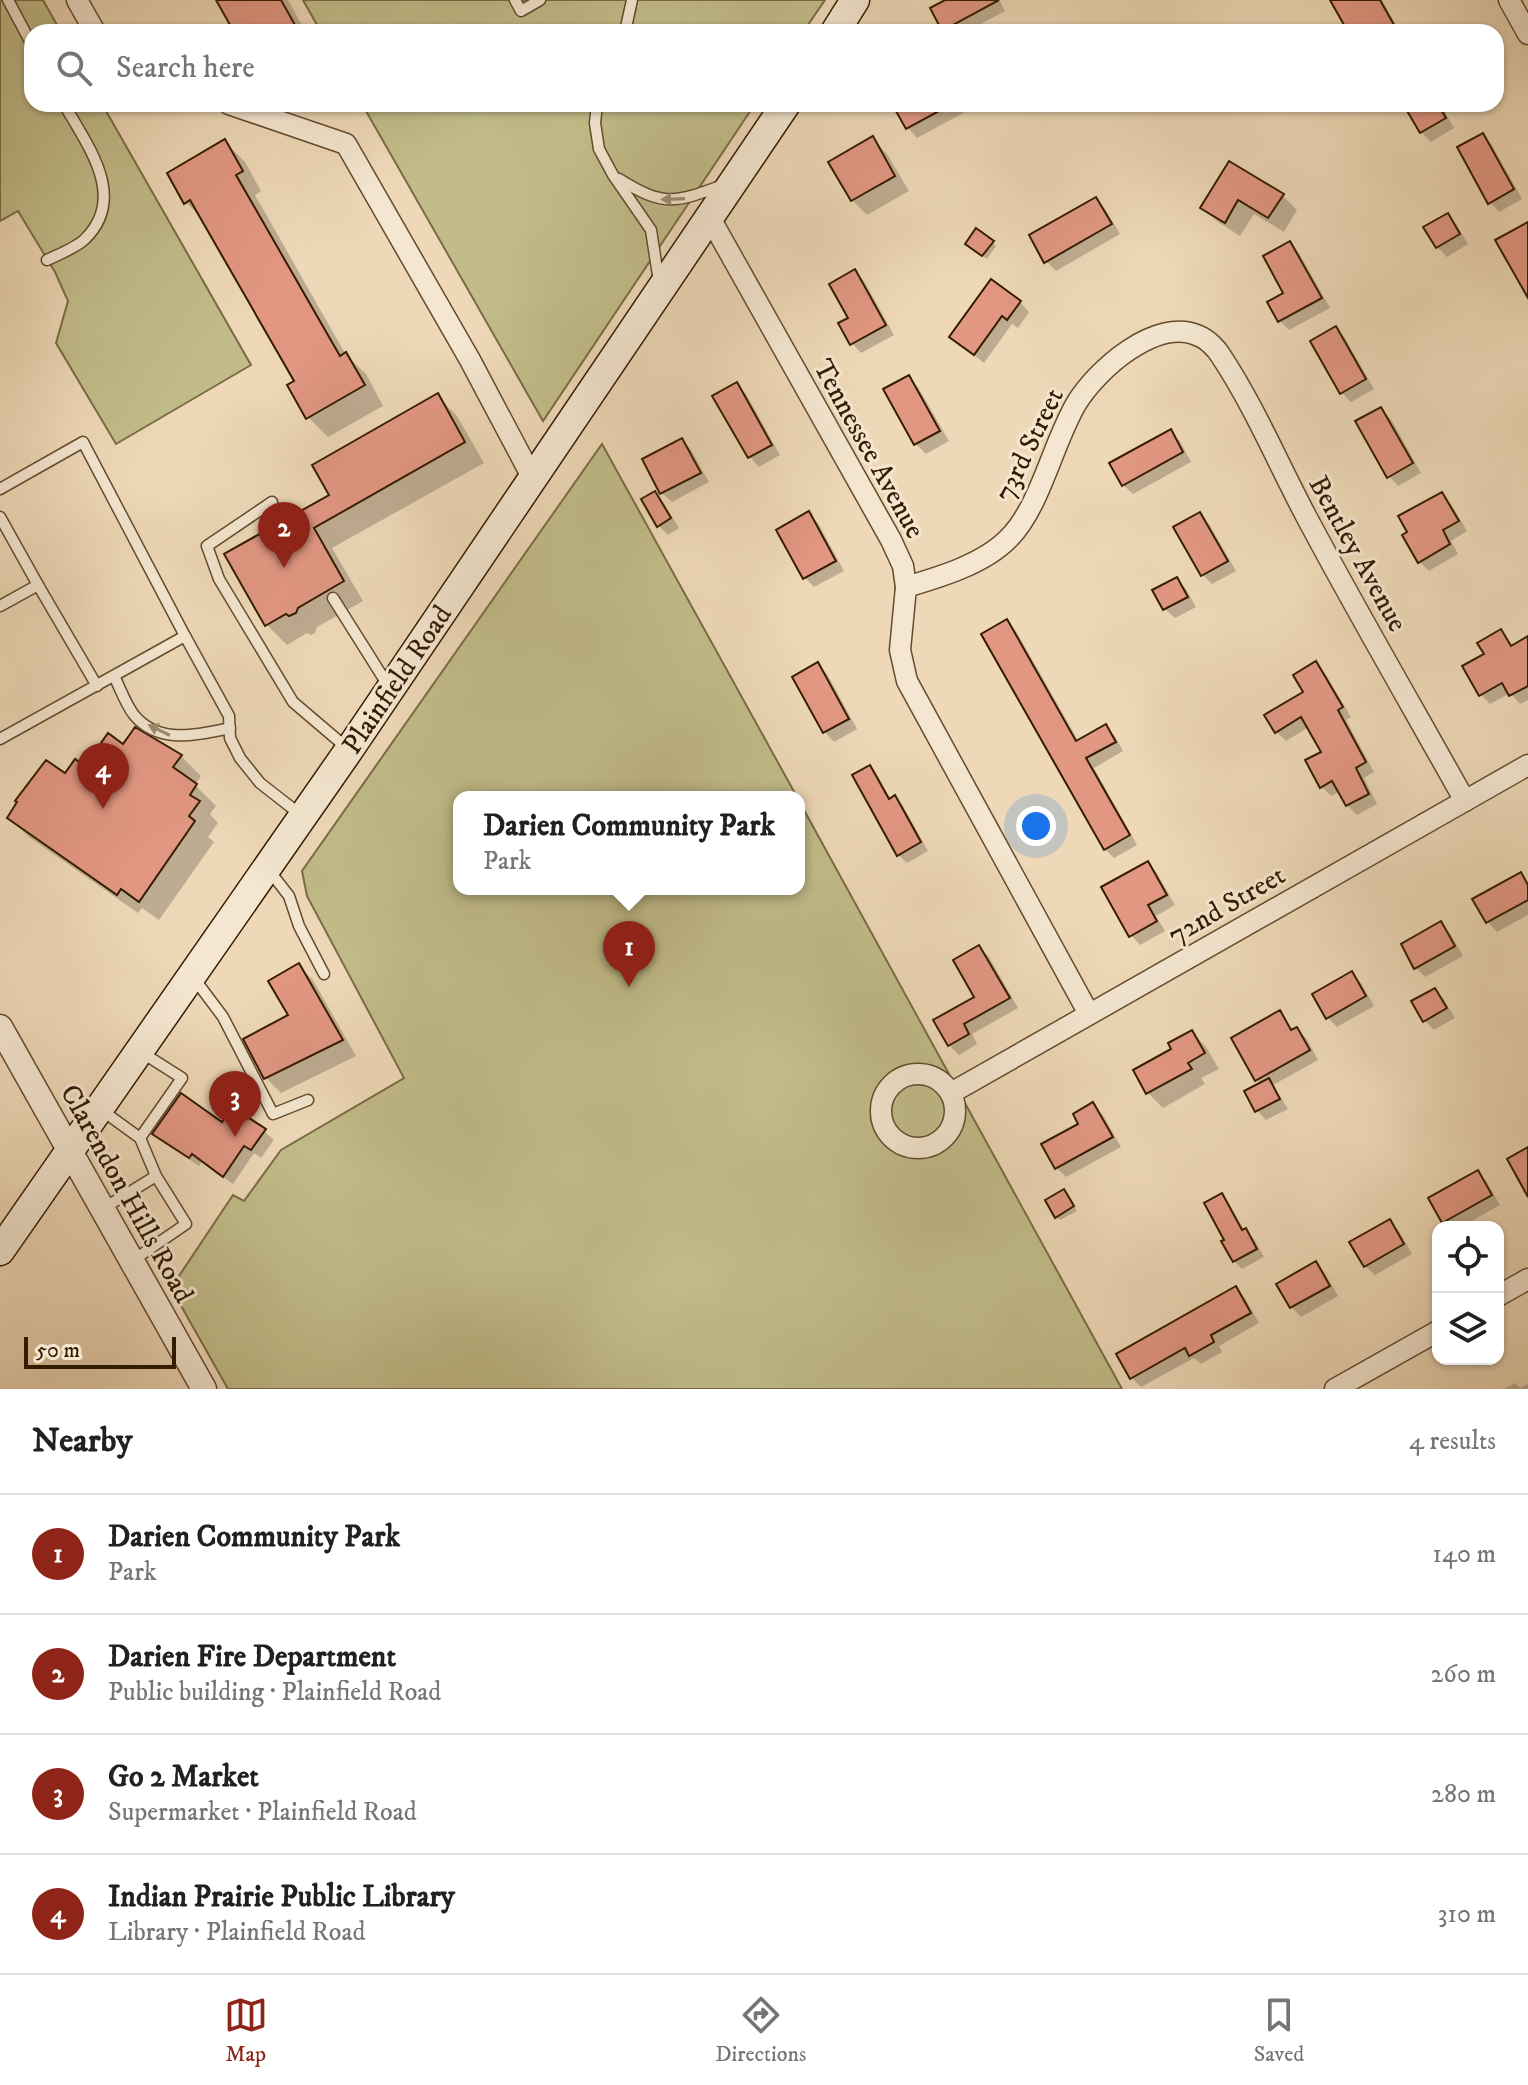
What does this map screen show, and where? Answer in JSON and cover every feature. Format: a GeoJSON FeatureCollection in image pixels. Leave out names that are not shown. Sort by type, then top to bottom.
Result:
{"type":"FeatureCollection","features":[{"type":"Feature","properties":{"kind":"main road"},"geometry":{"type":"LineString","coordinates":[[840,24],[855,0]]}},
{"type":"Feature","properties":{"kind":"main road","name":"Plainfield Road"},"geometry":{"type":"LineString","coordinates":[[0,1251],[349,750],[781,112]]}},
{"type":"Feature","properties":{"kind":"street"},"geometry":{"type":"LineString","coordinates":[[77,0],[90,24]]}},
{"type":"Feature","properties":{"kind":"street"},"geometry":{"type":"LineString","coordinates":[[1509,0],[1528,34]]}},
{"type":"Feature","properties":{"kind":"street"},"geometry":{"type":"LineString","coordinates":[[252,112],[346,144],[470,360],[532,477]]}},
{"type":"Feature","properties":{"kind":"street","name":"Tennessee Avenue"},"geometry":{"type":"LineString","coordinates":[[710,218],[891,540],[903,566],[906,587],[900,650],[907,681],[1089,1014]]}},
{"type":"Feature","properties":{"kind":"street","name":"73rd Street"},"geometry":{"type":"LineString","coordinates":[[906,587],[967,565],[998,548],[1010,537],[1032,502],[1074,406],[1098,374],[1152,338],[1176,331],[1199,336]]}},
{"type":"Feature","properties":{"kind":"street","name":"Bentley Avenue"},"geometry":{"type":"LineString","coordinates":[[1199,336],[1219,352],[1237,382],[1307,518],[1465,801]]}},
{"type":"Feature","properties":{"kind":"street","name":"72nd Street"},"geometry":{"type":"LineString","coordinates":[[951,1093],[1528,765]]}},
{"type":"Feature","properties":{"kind":"street","name":"Clarendon Hills Road"},"geometry":{"type":"LineString","coordinates":[[0,1027],[204,1389]]}},
{"type":"Feature","properties":{"kind":"street"},"geometry":{"type":"LineString","coordinates":[[1503,1293],[1528,1279]]}},
{"type":"Feature","properties":{"kind":"street"},"geometry":{"type":"LineString","coordinates":[[1335,1389],[1432,1334]]}},
{"type":"Feature","properties":{"kind":"lane"},"geometry":{"type":"LineString","coordinates":[[8,0],[24,30]]}},
{"type":"Feature","properties":{"kind":"lane"},"geometry":{"type":"LineString","coordinates":[[515,0],[521,11],[540,0]]}},
{"type":"Feature","properties":{"kind":"lane"},"geometry":{"type":"LineString","coordinates":[[627,24],[632,0]]}},
{"type":"Feature","properties":{"kind":"lane"},"geometry":{"type":"LineString","coordinates":[[47,260],[84,240],[95,226],[105,204],[104,182],[68,112]]}},
{"type":"Feature","properties":{"kind":"lane"},"geometry":{"type":"LineString","coordinates":[[596,112],[599,149],[651,230],[660,292]]}},
{"type":"Feature","properties":{"kind":"lane"},"geometry":{"type":"LineString","coordinates":[[613,175],[641,193],[661,200],[685,200],[736,180]]}},
{"type":"Feature","properties":{"kind":"lane"},"geometry":{"type":"LineString","coordinates":[[0,489],[83,442],[229,716],[230,738],[240,758],[260,783],[303,816]]}},
{"type":"Feature","properties":{"kind":"lane"},"geometry":{"type":"LineString","coordinates":[[272,502],[207,546],[219,579],[293,702],[349,750]]}},
{"type":"Feature","properties":{"kind":"lane"},"geometry":{"type":"LineString","coordinates":[[0,517],[97,686]]}},
{"type":"Feature","properties":{"kind":"lane"},"geometry":{"type":"LineString","coordinates":[[0,606],[38,585]]}},
{"type":"Feature","properties":{"kind":"lane"},"geometry":{"type":"LineString","coordinates":[[333,598],[390,688]]}},
{"type":"Feature","properties":{"kind":"lane"},"geometry":{"type":"LineString","coordinates":[[0,739],[185,636]]}},
{"type":"Feature","properties":{"kind":"lane"},"geometry":{"type":"LineString","coordinates":[[114,676],[134,715],[154,729],[171,736],[197,735],[230,728]]}},
{"type":"Feature","properties":{"kind":"lane"},"geometry":{"type":"LineString","coordinates":[[267,867],[289,896],[299,926],[324,974]]}},
{"type":"Feature","properties":{"kind":"lane"},"geometry":{"type":"LineString","coordinates":[[192,975],[223,1017],[273,1114],[308,1100]]}},
{"type":"Feature","properties":{"kind":"lane"},"geometry":{"type":"LineString","coordinates":[[139,1051],[182,1078],[140,1138]]}},
{"type":"Feature","properties":{"kind":"lane"},"geometry":{"type":"LineString","coordinates":[[99,1108],[140,1138],[156,1176],[186,1224],[131,1261]]}},
{"type":"Feature","properties":{"kind":"lane"},"geometry":{"type":"LineString","coordinates":[[103,1209],[156,1176]]}},
{"type":"Feature","properties":{"kind":"shaded area"},"geometry":{"type":"Polygon","coordinates":[[[0,0],[43,0],[56,24],[24,24],[24,112],[107,112],[251,365],[116,444],[56,343],[68,301],[55,272],[18,211],[0,221],[0,0]]]}},
{"type":"Feature","properties":{"kind":"shaded area"},"geometry":{"type":"Polygon","coordinates":[[[303,0],[825,0],[808,24],[316,24],[303,0]]]}},
{"type":"Feature","properties":{"kind":"shaded area"},"geometry":{"type":"Polygon","coordinates":[[[367,112],[750,112],[543,421],[367,112]]]}},
{"type":"Feature","properties":{"kind":"shaded area"},"geometry":{"type":"Polygon","coordinates":[[[602,444],[794,791],[453,791],[453,895],[805,895],[805,812],[1122,1389],[228,1389],[171,1288],[233,1195],[244,1201],[281,1150],[404,1078],[307,896],[302,871],[602,444]]]}},
{"type":"Feature","properties":{"kind":"building"},"geometry":{"type":"Polygon","coordinates":[[[216,0],[281,0],[294,24],[230,24],[216,0]]]}},
{"type":"Feature","properties":{"kind":"building"},"geometry":{"type":"Polygon","coordinates":[[[945,0],[999,0],[955,24],[938,24],[930,8],[945,0]]]}},
{"type":"Feature","properties":{"kind":"building"},"geometry":{"type":"Polygon","coordinates":[[[1330,0],[1380,0],[1394,24],[1344,24],[1330,0]]]}},
{"type":"Feature","properties":{"kind":"building"},"geometry":{"type":"Polygon","coordinates":[[[896,112],[937,112],[906,129],[896,112]]]}},
{"type":"Feature","properties":{"kind":"building"},"geometry":{"type":"Polygon","coordinates":[[[1408,112],[1443,112],[1446,118],[1420,133],[1408,112]]]}},
{"type":"Feature","properties":{"kind":"building"},"geometry":{"type":"Polygon","coordinates":[[[1483,133],[1514,189],[1488,204],[1457,147],[1483,133]]]}},
{"type":"Feature","properties":{"kind":"building"},"geometry":{"type":"Polygon","coordinates":[[[873,136],[895,176],[851,201],[828,162],[873,136]]]}},
{"type":"Feature","properties":{"kind":"building"},"geometry":{"type":"Polygon","coordinates":[[[225,139],[243,171],[236,175],[340,356],[346,352],[365,385],[306,419],[287,385],[294,381],[190,200],[184,204],[167,173],[225,139]]]}},
{"type":"Feature","properties":{"kind":"building"},"geometry":{"type":"Polygon","coordinates":[[[1229,161],[1284,194],[1268,218],[1238,200],[1225,223],[1200,208],[1229,161]]]}},
{"type":"Feature","properties":{"kind":"building"},"geometry":{"type":"Polygon","coordinates":[[[1096,197],[1112,224],[1044,263],[1029,235],[1096,197]]]}},
{"type":"Feature","properties":{"kind":"building"},"geometry":{"type":"Polygon","coordinates":[[[1448,213],[1460,234],[1436,248],[1423,227],[1448,213]]]}},
{"type":"Feature","properties":{"kind":"building"},"geometry":{"type":"Polygon","coordinates":[[[1528,222],[1528,298],[1495,240],[1528,222]]]}},
{"type":"Feature","properties":{"kind":"building"},"geometry":{"type":"Polygon","coordinates":[[[976,228],[994,241],[982,256],[965,244],[976,228]]]}},
{"type":"Feature","properties":{"kind":"building"},"geometry":{"type":"Polygon","coordinates":[[[1290,241],[1322,298],[1278,322],[1267,302],[1283,293],[1263,256],[1290,241]]]}},
{"type":"Feature","properties":{"kind":"building"},"geometry":{"type":"Polygon","coordinates":[[[855,269],[886,325],[850,345],[838,323],[848,318],[829,284],[855,269]]]}},
{"type":"Feature","properties":{"kind":"building"},"geometry":{"type":"Polygon","coordinates":[[[991,279],[1021,301],[1007,320],[1002,316],[974,355],[949,337],[991,279]]]}},
{"type":"Feature","properties":{"kind":"building"},"geometry":{"type":"Polygon","coordinates":[[[1336,326],[1366,379],[1340,394],[1310,341],[1336,326]]]}},
{"type":"Feature","properties":{"kind":"building"},"geometry":{"type":"Polygon","coordinates":[[[909,375],[940,431],[914,445],[883,389],[909,375]]]}},
{"type":"Feature","properties":{"kind":"building"},"geometry":{"type":"Polygon","coordinates":[[[737,382],[772,445],[748,458],[712,396],[737,382]]]}},
{"type":"Feature","properties":{"kind":"building"},"geometry":{"type":"Polygon","coordinates":[[[438,393],[465,442],[314,528],[344,581],[298,608],[296,613],[286,614],[265,626],[224,554],[329,495],[312,465],[438,393]]]}},
{"type":"Feature","properties":{"kind":"building"},"geometry":{"type":"Polygon","coordinates":[[[1381,407],[1413,463],[1387,478],[1355,421],[1381,407]]]}},
{"type":"Feature","properties":{"kind":"building"},"geometry":{"type":"Polygon","coordinates":[[[1171,429],[1183,452],[1122,486],[1109,463],[1171,429]]]}},
{"type":"Feature","properties":{"kind":"building"},"geometry":{"type":"Polygon","coordinates":[[[682,438],[701,473],[660,494],[642,459],[682,438]]]}},
{"type":"Feature","properties":{"kind":"building"},"geometry":{"type":"Polygon","coordinates":[[[655,491],[671,518],[657,527],[641,499],[655,491]]]}},
{"type":"Feature","properties":{"kind":"building"},"geometry":{"type":"Polygon","coordinates":[[[1442,492],[1459,521],[1443,530],[1450,544],[1418,563],[1402,535],[1407,532],[1398,516],[1442,492]]]}},
{"type":"Feature","properties":{"kind":"building"},"geometry":{"type":"Polygon","coordinates":[[[809,511],[836,561],[803,579],[776,530],[809,511]]]}},
{"type":"Feature","properties":{"kind":"building"},"geometry":{"type":"Polygon","coordinates":[[[1200,512],[1228,561],[1201,576],[1173,527],[1200,512]]]}},
{"type":"Feature","properties":{"kind":"building"},"geometry":{"type":"Polygon","coordinates":[[[1177,577],[1188,597],[1163,610],[1152,590],[1177,577]]]}},
{"type":"Feature","properties":{"kind":"building"},"geometry":{"type":"Polygon","coordinates":[[[1007,619],[1076,741],[1106,724],[1116,742],[1086,758],[1130,835],[1104,850],[981,634],[1007,619]]]}},
{"type":"Feature","properties":{"kind":"building"},"geometry":{"type":"Polygon","coordinates":[[[1501,629],[1511,646],[1528,636],[1528,686],[1509,696],[1502,683],[1479,696],[1462,666],[1484,654],[1477,643],[1501,629]]]}},
{"type":"Feature","properties":{"kind":"building"},"geometry":{"type":"Polygon","coordinates":[[[1316,661],[1343,707],[1338,710],[1366,762],[1356,768],[1369,794],[1346,806],[1332,781],[1320,788],[1305,760],[1321,752],[1301,717],[1275,733],[1264,715],[1303,692],[1293,675],[1316,661]]]}},
{"type":"Feature","properties":{"kind":"building"},"geometry":{"type":"Polygon","coordinates":[[[818,662],[849,719],[823,733],[792,677],[818,662]]]}},
{"type":"Feature","properties":{"kind":"building"},"geometry":{"type":"Polygon","coordinates":[[[135,727],[182,755],[173,767],[197,784],[190,795],[200,801],[189,816],[195,821],[139,902],[121,889],[117,895],[7,818],[15,801],[46,760],[65,773],[75,759],[85,766],[108,733],[123,744],[135,727]]]}},
{"type":"Feature","properties":{"kind":"building"},"geometry":{"type":"Polygon","coordinates":[[[870,765],[889,799],[895,795],[921,842],[897,856],[852,775],[870,765]]]}},
{"type":"Feature","properties":{"kind":"building"},"geometry":{"type":"Polygon","coordinates":[[[1148,861],[1167,895],[1148,905],[1157,921],[1129,937],[1101,887],[1148,861]]]}},
{"type":"Feature","properties":{"kind":"building"},"geometry":{"type":"Polygon","coordinates":[[[1521,872],[1528,885],[1528,900],[1486,923],[1472,899],[1521,872]]]}},
{"type":"Feature","properties":{"kind":"building"},"geometry":{"type":"Polygon","coordinates":[[[1441,921],[1455,946],[1414,969],[1401,944],[1441,921]]]}},
{"type":"Feature","properties":{"kind":"building"},"geometry":{"type":"Polygon","coordinates":[[[979,945],[1010,998],[964,1024],[969,1034],[948,1046],[933,1020],[974,997],[953,960],[979,945]]]}},
{"type":"Feature","properties":{"kind":"building"},"geometry":{"type":"Polygon","coordinates":[[[299,963],[343,1040],[264,1079],[243,1039],[288,1015],[268,981],[299,963]]]}},
{"type":"Feature","properties":{"kind":"building"},"geometry":{"type":"Polygon","coordinates":[[[1352,971],[1366,996],[1326,1019],[1312,994],[1352,971]]]}},
{"type":"Feature","properties":{"kind":"building"},"geometry":{"type":"Polygon","coordinates":[[[1435,988],[1447,1008],[1423,1022],[1411,1001],[1435,988]]]}},
{"type":"Feature","properties":{"kind":"building"},"geometry":{"type":"Polygon","coordinates":[[[1280,1010],[1291,1030],[1297,1027],[1310,1050],[1255,1081],[1231,1038],[1280,1010]]]}},
{"type":"Feature","properties":{"kind":"building"},"geometry":{"type":"Polygon","coordinates":[[[1192,1030],[1205,1053],[1188,1063],[1192,1069],[1146,1094],[1133,1070],[1171,1049],[1168,1043],[1192,1030]]]}},
{"type":"Feature","properties":{"kind":"building"},"geometry":{"type":"Polygon","coordinates":[[[1269,1078],[1280,1099],[1255,1112],[1244,1091],[1269,1078]]]}},
{"type":"Feature","properties":{"kind":"building"},"geometry":{"type":"Polygon","coordinates":[[[181,1093],[222,1122],[232,1107],[266,1129],[251,1150],[244,1146],[223,1177],[192,1154],[189,1158],[152,1134],[181,1093]]]}},
{"type":"Feature","properties":{"kind":"building"},"geometry":{"type":"Polygon","coordinates":[[[1093,1102],[1113,1137],[1055,1169],[1041,1144],[1078,1124],[1073,1114],[1093,1102]]]}},
{"type":"Feature","properties":{"kind":"building"},"geometry":{"type":"Polygon","coordinates":[[[1528,1147],[1528,1197],[1507,1159],[1528,1147]]]}},
{"type":"Feature","properties":{"kind":"building"},"geometry":{"type":"Polygon","coordinates":[[[1478,1170],[1492,1195],[1446,1221],[1441,1221],[1428,1198],[1478,1170]]]}},
{"type":"Feature","properties":{"kind":"building"},"geometry":{"type":"Polygon","coordinates":[[[1064,1189],[1074,1206],[1055,1218],[1045,1200],[1064,1189]]]}},
{"type":"Feature","properties":{"kind":"building"},"geometry":{"type":"Polygon","coordinates":[[[1222,1193],[1242,1230],[1246,1228],[1257,1249],[1233,1262],[1204,1203],[1222,1193]]]}},
{"type":"Feature","properties":{"kind":"building"},"geometry":{"type":"Polygon","coordinates":[[[1390,1219],[1404,1244],[1364,1267],[1349,1242],[1390,1219]]]}},
{"type":"Feature","properties":{"kind":"building"},"geometry":{"type":"Polygon","coordinates":[[[1316,1261],[1330,1286],[1290,1308],[1276,1284],[1316,1261]]]}},
{"type":"Feature","properties":{"kind":"building"},"geometry":{"type":"Polygon","coordinates":[[[1236,1286],[1251,1313],[1211,1335],[1214,1342],[1189,1356],[1185,1348],[1130,1379],[1116,1354],[1236,1286]]]}},
{"type":"Feature","properties":{"kind":"place","name":"Darien Fire Department"},"geometry":{"type":"Point","coordinates":[284,568]}},
{"type":"Feature","properties":{"kind":"place","name":"Indian Prairie Public Library"},"geometry":{"type":"Point","coordinates":[103,809]}},
{"type":"Feature","properties":{"kind":"place","name":"Darien Community Park"},"geometry":{"type":"Point","coordinates":[629,987]}},
{"type":"Feature","properties":{"kind":"place","name":"Go 2 Market"},"geometry":{"type":"Point","coordinates":[235,1137]}}]}
